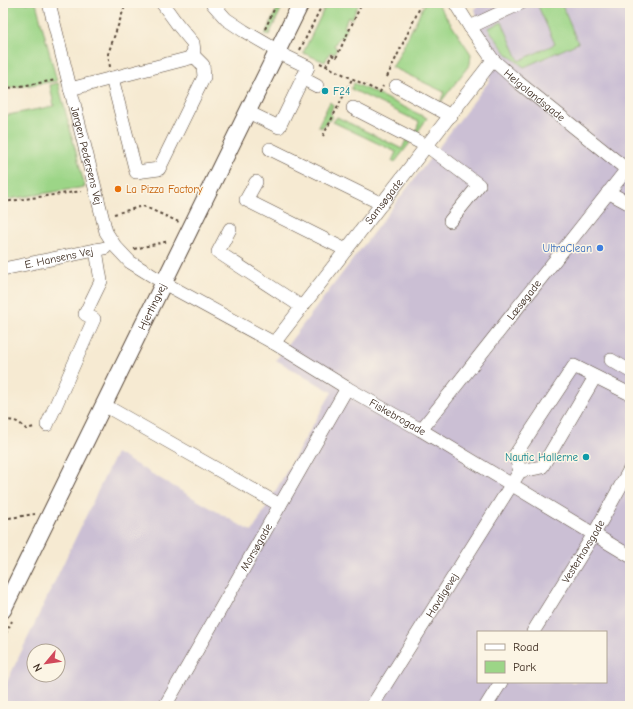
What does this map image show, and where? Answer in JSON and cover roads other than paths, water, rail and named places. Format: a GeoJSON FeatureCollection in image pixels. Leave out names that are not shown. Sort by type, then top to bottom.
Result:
{"type":"FeatureCollection","features":[{"type":"Feature","properties":{"kind":"main road","name":"Hjertingvej"},"geometry":{"type":"LineString","coordinates":[[3,610],[301,3]]}},
{"type":"Feature","properties":{"kind":"street","name":"Jørgen Pedersens Vej"},"geometry":{"type":"LineString","coordinates":[[49,3],[106,232],[118,249],[130,262],[164,283]]}},
{"type":"Feature","properties":{"kind":"street"},"geometry":{"type":"LineString","coordinates":[[69,83],[112,78],[190,58],[194,51],[193,43],[162,3]]}},
{"type":"Feature","properties":{"kind":"street"},"geometry":{"type":"LineString","coordinates":[[212,3],[226,19],[277,52],[308,67],[279,127],[248,112]]}},
{"type":"Feature","properties":{"kind":"street"},"geometry":{"type":"LineString","coordinates":[[470,27],[522,3]]}},
{"type":"Feature","properties":{"kind":"street","name":"Helgolandsgade"},"geometry":{"type":"LineString","coordinates":[[459,4],[470,27],[493,60],[518,82],[628,170]]}},
{"type":"Feature","properties":{"kind":"street"},"geometry":{"type":"LineString","coordinates":[[112,78],[136,172],[159,169],[204,77],[203,65],[192,54]]}},
{"type":"Feature","properties":{"kind":"street","name":"Samsøgade"},"geometry":{"type":"LineString","coordinates":[[274,343],[493,60]]}},
{"type":"Feature","properties":{"kind":"street"},"geometry":{"type":"LineString","coordinates":[[302,78],[317,86]]}},
{"type":"Feature","properties":{"kind":"street"},"geometry":{"type":"LineString","coordinates":[[388,84],[451,116]]}},
{"type":"Feature","properties":{"kind":"street"},"geometry":{"type":"LineString","coordinates":[[353,108],[427,146],[479,185],[450,222]]}},
{"type":"Feature","properties":{"kind":"street"},"geometry":{"type":"LineString","coordinates":[[270,149],[382,204]]}},
{"type":"Feature","properties":{"kind":"street","name":"Læsøgade"},"geometry":{"type":"LineString","coordinates":[[421,430],[608,192],[628,170]]}},
{"type":"Feature","properties":{"kind":"street"},"geometry":{"type":"LineString","coordinates":[[256,182],[246,200],[346,250]]}},
{"type":"Feature","properties":{"kind":"street"},"geometry":{"type":"LineString","coordinates":[[608,192],[630,204]]}},
{"type":"Feature","properties":{"kind":"street"},"geometry":{"type":"LineString","coordinates":[[230,229],[218,252],[302,307]]}},
{"type":"Feature","properties":{"kind":"street","name":"E. Hansens Vej"},"geometry":{"type":"LineString","coordinates":[[3,269],[96,250],[118,249]]}},
{"type":"Feature","properties":{"kind":"street"},"geometry":{"type":"LineString","coordinates":[[47,425],[94,319],[85,314],[101,281],[96,250]]}},
{"type":"Feature","properties":{"kind":"street","name":"Fiskebrogade"},"geometry":{"type":"LineString","coordinates":[[164,283],[274,343],[630,556]]}},
{"type":"Feature","properties":{"kind":"street"},"geometry":{"type":"LineString","coordinates":[[611,360],[630,371]]}},
{"type":"Feature","properties":{"kind":"street"},"geometry":{"type":"LineString","coordinates":[[595,377],[542,467],[520,471],[516,455],[574,366],[630,394]]}},
{"type":"Feature","properties":{"kind":"street","name":"Morsøgade"},"geometry":{"type":"LineString","coordinates":[[165,706],[347,388]]}},
{"type":"Feature","properties":{"kind":"street"},"geometry":{"type":"LineString","coordinates":[[104,405],[280,505]]}},
{"type":"Feature","properties":{"kind":"street","name":"Vesterhavsgade"},"geometry":{"type":"LineString","coordinates":[[534,631],[594,534],[630,469]]}},
{"type":"Feature","properties":{"kind":"street","name":"Havdigevej"},"geometry":{"type":"LineString","coordinates":[[372,706],[520,471]]}},
{"type":"Feature","properties":{"kind":"street"},"geometry":{"type":"LineString","coordinates":[[486,706],[501,683]]}},
{"type":"Feature","properties":{"kind":"place","name":"F24"},"geometry":{"type":"Point","coordinates":[325,91]}},
{"type":"Feature","properties":{"kind":"place","name":"La Pizza Factory"},"geometry":{"type":"Point","coordinates":[118,189]}},
{"type":"Feature","properties":{"kind":"place","name":"UltraClean"},"geometry":{"type":"Point","coordinates":[600,248]}},
{"type":"Feature","properties":{"kind":"place","name":"Nautic Hallerne"},"geometry":{"type":"Point","coordinates":[586,457]}}]}
